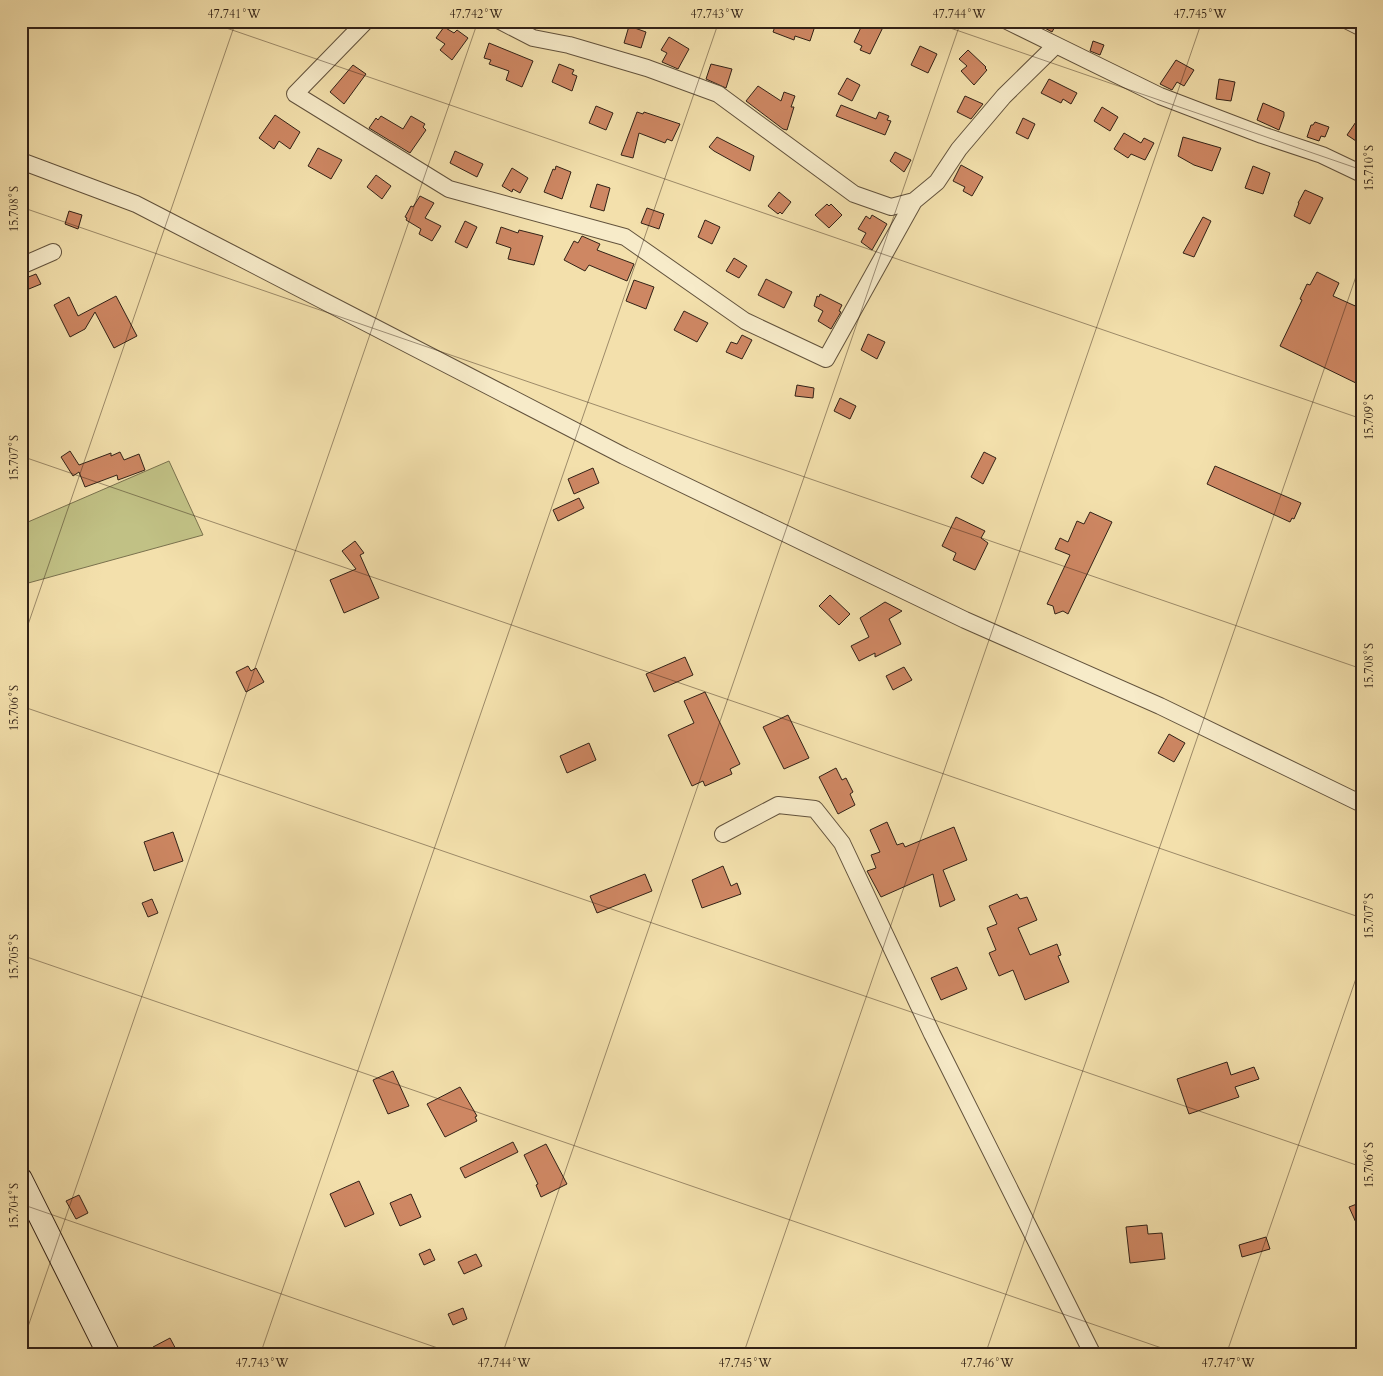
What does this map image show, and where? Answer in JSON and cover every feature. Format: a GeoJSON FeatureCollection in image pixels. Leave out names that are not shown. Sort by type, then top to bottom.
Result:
{"type":"FeatureCollection","features":[{"type":"Feature","properties":{"kind":"street"},"geometry":{"type":"LineString","coordinates":[[366,21],[295,94],[450,189],[625,237],[745,321],[826,359],[914,202],[938,182],[959,149],[1004,96],[1056,45]]}},
{"type":"Feature","properties":{"kind":"street"},"geometry":{"type":"LineString","coordinates":[[500,21],[533,38],[570,45],[630,63],[718,94],[854,194],[891,207],[914,202]]}},
{"type":"Feature","properties":{"kind":"street"},"geometry":{"type":"LineString","coordinates":[[1007,21],[1160,96],[1262,135],[1322,155],[1362,174]]}},
{"type":"Feature","properties":{"kind":"street"},"geometry":{"type":"LineString","coordinates":[[1348,21],[1362,28]]}},
{"type":"Feature","properties":{"kind":"street"},"geometry":{"type":"LineString","coordinates":[[21,160],[136,204],[624,456],[965,620],[1160,706],[1362,804]]}},
{"type":"Feature","properties":{"kind":"street"},"geometry":{"type":"LineString","coordinates":[[21,266],[53,252]]}},
{"type":"Feature","properties":{"kind":"street"},"geometry":{"type":"LineString","coordinates":[[723,834],[778,805],[815,809],[842,843],[932,1034],[1092,1355]]}},
{"type":"Feature","properties":{"kind":"street"},"geometry":{"type":"LineString","coordinates":[[21,1179],[109,1355]]}},
{"type":"Feature","properties":{"kind":"green space"},"geometry":{"type":"Polygon","coordinates":[[[169,461],[203,535],[21,585],[21,525],[169,461]]]}},
{"type":"Feature","properties":{"kind":"building"},"geometry":{"type":"Polygon","coordinates":[[[777,21],[813,21],[812,25],[815,26],[810,41],[795,36],[794,40],[773,32],[777,21]]]}},
{"type":"Feature","properties":{"kind":"building"},"geometry":{"type":"Polygon","coordinates":[[[864,21],[886,21],[870,54],[860,50],[862,46],[854,42],[864,21]]]}},
{"type":"Feature","properties":{"kind":"building"},"geometry":{"type":"Polygon","coordinates":[[[1044,21],[1058,21],[1052,32],[1041,26],[1044,21]]]}},
{"type":"Feature","properties":{"kind":"building"},"geometry":{"type":"Polygon","coordinates":[[[629,26],[646,32],[641,48],[624,43],[629,26]]]}},
{"type":"Feature","properties":{"kind":"building"},"geometry":{"type":"Polygon","coordinates":[[[444,27],[454,33],[457,30],[468,38],[452,60],[440,50],[445,44],[436,38],[444,27]]]}},
{"type":"Feature","properties":{"kind":"building"},"geometry":{"type":"Polygon","coordinates":[[[669,37],[689,49],[678,69],[662,62],[667,53],[661,50],[669,37]]]}},
{"type":"Feature","properties":{"kind":"building"},"geometry":{"type":"Polygon","coordinates":[[[1093,41],[1104,45],[1100,55],[1090,51],[1093,41]]]}},
{"type":"Feature","properties":{"kind":"building"},"geometry":{"type":"Polygon","coordinates":[[[489,43],[533,61],[522,87],[506,80],[509,71],[489,64],[491,60],[484,58],[489,43]]]}},
{"type":"Feature","properties":{"kind":"building"},"geometry":{"type":"Polygon","coordinates":[[[920,46],[937,54],[928,73],[911,65],[920,46]]]}},
{"type":"Feature","properties":{"kind":"building"},"geometry":{"type":"Polygon","coordinates":[[[968,50],[987,70],[974,85],[961,71],[967,66],[959,59],[968,50]]]}},
{"type":"Feature","properties":{"kind":"building"},"geometry":{"type":"Polygon","coordinates":[[[1176,60],[1194,70],[1184,86],[1177,82],[1172,90],[1160,84],[1176,60]]]}},
{"type":"Feature","properties":{"kind":"building"},"geometry":{"type":"Polygon","coordinates":[[[559,64],[574,70],[572,74],[577,76],[572,91],[552,82],[559,64]]]}},
{"type":"Feature","properties":{"kind":"building"},"geometry":{"type":"Polygon","coordinates":[[[711,64],[732,69],[726,88],[706,79],[711,64]]]}},
{"type":"Feature","properties":{"kind":"building"},"geometry":{"type":"Polygon","coordinates":[[[353,65],[366,74],[344,104],[330,92],[353,65]]]}},
{"type":"Feature","properties":{"kind":"building"},"geometry":{"type":"Polygon","coordinates":[[[847,78],[860,85],[852,101],[838,94],[847,78]]]}},
{"type":"Feature","properties":{"kind":"building"},"geometry":{"type":"Polygon","coordinates":[[[1049,79],[1077,93],[1071,104],[1063,99],[1061,103],[1041,93],[1049,79]]]}},
{"type":"Feature","properties":{"kind":"building"},"geometry":{"type":"Polygon","coordinates":[[[1219,79],[1235,82],[1231,101],[1216,99],[1219,79]]]}},
{"type":"Feature","properties":{"kind":"building"},"geometry":{"type":"Polygon","coordinates":[[[758,86],[781,101],[784,92],[795,96],[791,107],[794,107],[787,130],[746,101],[758,86]]]}},
{"type":"Feature","properties":{"kind":"building"},"geometry":{"type":"Polygon","coordinates":[[[965,96],[983,104],[971,119],[957,112],[965,96]]]}},
{"type":"Feature","properties":{"kind":"building"},"geometry":{"type":"Polygon","coordinates":[[[1263,103],[1284,112],[1279,130],[1257,120],[1263,103]]]}},
{"type":"Feature","properties":{"kind":"building"},"geometry":{"type":"Polygon","coordinates":[[[841,105],[876,119],[879,112],[889,116],[887,120],[891,121],[885,135],[836,116],[841,105]]]}},
{"type":"Feature","properties":{"kind":"building"},"geometry":{"type":"Polygon","coordinates":[[[596,106],[613,113],[606,130],[589,123],[596,106]]]}},
{"type":"Feature","properties":{"kind":"building"},"geometry":{"type":"Polygon","coordinates":[[[1102,107],[1118,117],[1110,131],[1094,121],[1102,107]]]}},
{"type":"Feature","properties":{"kind":"building"},"geometry":{"type":"Polygon","coordinates":[[[637,112],[643,114],[644,112],[680,124],[672,141],[667,139],[665,143],[639,133],[633,158],[621,155],[637,112]]]}},
{"type":"Feature","properties":{"kind":"building"},"geometry":{"type":"Polygon","coordinates":[[[1362,113],[1362,145],[1347,135],[1362,113]]]}},
{"type":"Feature","properties":{"kind":"building"},"geometry":{"type":"Polygon","coordinates":[[[275,115],[300,132],[290,149],[279,141],[274,149],[259,138],[275,115]]]}},
{"type":"Feature","properties":{"kind":"building"},"geometry":{"type":"Polygon","coordinates":[[[381,116],[403,129],[411,116],[425,124],[423,127],[426,130],[410,153],[369,128],[376,118],[378,120],[381,116]]]}},
{"type":"Feature","properties":{"kind":"building"},"geometry":{"type":"Polygon","coordinates":[[[1023,118],[1035,124],[1028,139],[1016,133],[1023,118]]]}},
{"type":"Feature","properties":{"kind":"building"},"geometry":{"type":"Polygon","coordinates":[[[1315,122],[1329,127],[1325,137],[1321,136],[1319,141],[1307,137],[1311,125],[1315,122]]]}},
{"type":"Feature","properties":{"kind":"building"},"geometry":{"type":"Polygon","coordinates":[[[1124,133],[1141,143],[1144,138],[1154,143],[1145,160],[1131,154],[1128,158],[1114,149],[1124,133]]]}},
{"type":"Feature","properties":{"kind":"building"},"geometry":{"type":"Polygon","coordinates":[[[717,137],[754,156],[750,171],[709,147],[717,137]]]}},
{"type":"Feature","properties":{"kind":"building"},"geometry":{"type":"Polygon","coordinates":[[[1183,137],[1221,148],[1212,171],[1194,165],[1178,156],[1183,137]]]}},
{"type":"Feature","properties":{"kind":"building"},"geometry":{"type":"Polygon","coordinates":[[[318,148],[342,160],[331,179],[308,166],[318,148]]]}},
{"type":"Feature","properties":{"kind":"building"},"geometry":{"type":"Polygon","coordinates":[[[455,151],[483,164],[477,177],[450,163],[455,151]]]}},
{"type":"Feature","properties":{"kind":"building"},"geometry":{"type":"Polygon","coordinates":[[[895,152],[911,160],[904,172],[890,161],[895,152]]]}},
{"type":"Feature","properties":{"kind":"building"},"geometry":{"type":"Polygon","coordinates":[[[961,165],[983,177],[972,196],[963,191],[965,187],[953,181],[961,165]]]}},
{"type":"Feature","properties":{"kind":"building"},"geometry":{"type":"Polygon","coordinates":[[[556,166],[571,172],[562,199],[544,192],[556,166]]]}},
{"type":"Feature","properties":{"kind":"building"},"geometry":{"type":"Polygon","coordinates":[[[1253,166],[1270,173],[1263,194],[1245,188],[1253,166]]]}},
{"type":"Feature","properties":{"kind":"building"},"geometry":{"type":"Polygon","coordinates":[[[512,168],[528,178],[520,193],[513,189],[512,192],[502,186],[512,168]]]}},
{"type":"Feature","properties":{"kind":"building"},"geometry":{"type":"Polygon","coordinates":[[[376,175],[391,186],[382,199],[367,187],[376,175]]]}},
{"type":"Feature","properties":{"kind":"building"},"geometry":{"type":"Polygon","coordinates":[[[597,184],[610,188],[604,211],[590,207],[597,184]]]}},
{"type":"Feature","properties":{"kind":"building"},"geometry":{"type":"Polygon","coordinates":[[[1305,190],[1323,198],[1310,224],[1294,216],[1305,190]]]}},
{"type":"Feature","properties":{"kind":"building"},"geometry":{"type":"Polygon","coordinates":[[[779,192],[791,202],[782,214],[780,212],[778,214],[768,206],[779,192]]]}},
{"type":"Feature","properties":{"kind":"building"},"geometry":{"type":"Polygon","coordinates":[[[420,196],[434,203],[425,218],[441,226],[432,241],[419,234],[421,229],[406,220],[407,218],[405,217],[411,206],[413,207],[420,196]]]}},
{"type":"Feature","properties":{"kind":"building"},"geometry":{"type":"Polygon","coordinates":[[[827,204],[829,206],[831,204],[842,215],[829,228],[815,215],[827,204]]]}},
{"type":"Feature","properties":{"kind":"building"},"geometry":{"type":"Polygon","coordinates":[[[647,208],[664,214],[659,229],[641,223],[647,208]]]}},
{"type":"Feature","properties":{"kind":"building"},"geometry":{"type":"Polygon","coordinates":[[[69,211],[82,215],[78,229],[65,224],[69,211]]]}},
{"type":"Feature","properties":{"kind":"building"},"geometry":{"type":"Polygon","coordinates":[[[872,215],[887,224],[872,250],[861,242],[866,233],[858,229],[866,216],[870,219],[872,215]]]}},
{"type":"Feature","properties":{"kind":"building"},"geometry":{"type":"Polygon","coordinates":[[[1203,217],[1211,221],[1194,257],[1183,253],[1203,217]]]}},
{"type":"Feature","properties":{"kind":"building"},"geometry":{"type":"Polygon","coordinates":[[[705,220],[720,227],[712,244],[698,237],[705,220]]]}},
{"type":"Feature","properties":{"kind":"building"},"geometry":{"type":"Polygon","coordinates":[[[465,221],[477,227],[467,248],[455,242],[465,221]]]}},
{"type":"Feature","properties":{"kind":"building"},"geometry":{"type":"Polygon","coordinates":[[[501,227],[518,233],[519,230],[543,236],[534,265],[508,259],[511,248],[496,243],[501,227]]]}},
{"type":"Feature","properties":{"kind":"building"},"geometry":{"type":"Polygon","coordinates":[[[582,236],[600,244],[597,250],[634,264],[627,281],[589,265],[585,271],[564,260],[574,241],[578,243],[582,236]]]}},
{"type":"Feature","properties":{"kind":"building"},"geometry":{"type":"Polygon","coordinates":[[[734,258],[747,266],[739,278],[726,271],[734,258]]]}},
{"type":"Feature","properties":{"kind":"building"},"geometry":{"type":"Polygon","coordinates":[[[1317,272],[1339,283],[1333,296],[1362,309],[1362,378],[1358,384],[1280,346],[1302,300],[1300,299],[1307,284],[1310,285],[1317,272]]]}},
{"type":"Feature","properties":{"kind":"building"},"geometry":{"type":"Polygon","coordinates":[[[36,274],[41,284],[24,291],[21,280],[36,274]]]}},
{"type":"Feature","properties":{"kind":"building"},"geometry":{"type":"Polygon","coordinates":[[[766,279],[792,292],[784,308],[758,295],[766,279]]]}},
{"type":"Feature","properties":{"kind":"building"},"geometry":{"type":"Polygon","coordinates":[[[634,280],[654,287],[646,309],[626,301],[634,280]]]}},
{"type":"Feature","properties":{"kind":"building"},"geometry":{"type":"Polygon","coordinates":[[[820,294],[842,305],[839,311],[841,312],[831,329],[818,321],[823,311],[814,306],[817,296],[819,297],[820,294]]]}},
{"type":"Feature","properties":{"kind":"building"},"geometry":{"type":"Polygon","coordinates":[[[116,296],[137,336],[114,348],[95,312],[85,329],[70,337],[54,305],[69,297],[78,316],[116,296]]]}},
{"type":"Feature","properties":{"kind":"building"},"geometry":{"type":"Polygon","coordinates":[[[684,311],[708,323],[697,342],[674,330],[684,311]]]}},
{"type":"Feature","properties":{"kind":"building"},"geometry":{"type":"Polygon","coordinates":[[[868,334],[885,342],[877,359],[861,350],[868,334]]]}},
{"type":"Feature","properties":{"kind":"building"},"geometry":{"type":"Polygon","coordinates":[[[742,335],[752,340],[742,359],[726,352],[731,342],[737,344],[742,335]]]}},
{"type":"Feature","properties":{"kind":"building"},"geometry":{"type":"Polygon","coordinates":[[[797,385],[814,388],[813,398],[795,396],[797,385]]]}},
{"type":"Feature","properties":{"kind":"building"},"geometry":{"type":"Polygon","coordinates":[[[840,398],[856,406],[850,419],[834,411],[840,398]]]}},
{"type":"Feature","properties":{"kind":"building"},"geometry":{"type":"Polygon","coordinates":[[[70,451],[79,465],[111,453],[111,456],[120,452],[124,460],[139,454],[145,470],[118,480],[117,475],[85,487],[79,472],[73,476],[61,457],[70,451]]]}},
{"type":"Feature","properties":{"kind":"building"},"geometry":{"type":"Polygon","coordinates":[[[984,452],[996,458],[983,484],[971,477],[984,452]]]}},
{"type":"Feature","properties":{"kind":"building"},"geometry":{"type":"Polygon","coordinates":[[[1215,466],[1301,503],[1294,519],[1292,518],[1290,522],[1207,484],[1215,466]]]}},
{"type":"Feature","properties":{"kind":"building"},"geometry":{"type":"Polygon","coordinates":[[[593,468],[599,483],[574,494],[568,479],[593,468]]]}},
{"type":"Feature","properties":{"kind":"building"},"geometry":{"type":"Polygon","coordinates":[[[579,498],[584,508],[558,521],[553,510],[579,498]]]}},
{"type":"Feature","properties":{"kind":"building"},"geometry":{"type":"Polygon","coordinates":[[[1090,512],[1112,522],[1068,614],[1063,611],[1055,614],[1053,606],[1047,604],[1070,555],[1055,549],[1060,538],[1068,542],[1077,521],[1084,524],[1090,512]]]}},
{"type":"Feature","properties":{"kind":"building"},"geometry":{"type":"Polygon","coordinates":[[[956,517],[985,531],[981,538],[988,543],[975,570],[953,560],[956,553],[942,546],[956,517]]]}},
{"type":"Feature","properties":{"kind":"building"},"geometry":{"type":"Polygon","coordinates":[[[355,541],[364,553],[360,555],[379,598],[344,613],[330,580],[356,569],[342,551],[355,541]]]}},
{"type":"Feature","properties":{"kind":"building"},"geometry":{"type":"Polygon","coordinates":[[[830,595],[850,614],[839,625],[819,606],[830,595]]]}},
{"type":"Feature","properties":{"kind":"building"},"geometry":{"type":"Polygon","coordinates":[[[885,602],[902,611],[889,619],[901,644],[875,657],[875,653],[859,661],[851,646],[869,637],[860,618],[885,602]]]}},
{"type":"Feature","properties":{"kind":"building"},"geometry":{"type":"Polygon","coordinates":[[[685,657],[693,675],[654,692],[646,674],[685,657]]]}},
{"type":"Feature","properties":{"kind":"building"},"geometry":{"type":"Polygon","coordinates":[[[248,666],[251,671],[256,668],[264,682],[246,692],[236,672],[248,666]]]}},
{"type":"Feature","properties":{"kind":"building"},"geometry":{"type":"Polygon","coordinates":[[[904,667],[912,680],[893,690],[886,676],[904,667]]]}},
{"type":"Feature","properties":{"kind":"building"},"geometry":{"type":"Polygon","coordinates":[[[705,692],[740,764],[730,769],[732,774],[705,786],[703,781],[692,786],[668,735],[694,723],[684,701],[705,692]]]}},
{"type":"Feature","properties":{"kind":"building"},"geometry":{"type":"Polygon","coordinates":[[[788,715],[809,758],[784,769],[763,727],[788,715]]]}},
{"type":"Feature","properties":{"kind":"building"},"geometry":{"type":"Polygon","coordinates":[[[1169,734],[1185,743],[1174,762],[1158,753],[1169,734]]]}},
{"type":"Feature","properties":{"kind":"building"},"geometry":{"type":"Polygon","coordinates":[[[589,743],[596,760],[567,773],[560,756],[589,743]]]}},
{"type":"Feature","properties":{"kind":"building"},"geometry":{"type":"Polygon","coordinates":[[[836,768],[842,780],[846,778],[853,792],[850,794],[855,805],[838,814],[819,777],[836,768]]]}},
{"type":"Feature","properties":{"kind":"building"},"geometry":{"type":"Polygon","coordinates":[[[887,822],[897,845],[903,843],[905,847],[954,827],[967,860],[943,870],[955,900],[940,907],[933,874],[881,897],[867,871],[876,868],[871,855],[880,852],[870,830],[887,822]]]}},
{"type":"Feature","properties":{"kind":"building"},"geometry":{"type":"Polygon","coordinates":[[[173,832],[183,861],[154,871],[144,842],[173,832]]]}},
{"type":"Feature","properties":{"kind":"building"},"geometry":{"type":"Polygon","coordinates":[[[723,866],[731,886],[737,883],[741,894],[702,908],[692,880],[723,866]]]}},
{"type":"Feature","properties":{"kind":"building"},"geometry":{"type":"Polygon","coordinates":[[[645,874],[652,891],[597,913],[590,896],[645,874]]]}},
{"type":"Feature","properties":{"kind":"building"},"geometry":{"type":"Polygon","coordinates":[[[1017,894],[1020,899],[1027,897],[1037,920],[1018,928],[1030,955],[1057,944],[1061,955],[1058,956],[1069,982],[1025,1000],[1013,970],[999,976],[989,953],[996,950],[987,928],[997,924],[989,906],[1017,894]]]}},
{"type":"Feature","properties":{"kind":"building"},"geometry":{"type":"Polygon","coordinates":[[[152,899],[158,913],[148,917],[142,903],[152,899]]]}},
{"type":"Feature","properties":{"kind":"building"},"geometry":{"type":"Polygon","coordinates":[[[957,967],[967,989],[941,1000],[931,978],[957,967]]]}},
{"type":"Feature","properties":{"kind":"building"},"geometry":{"type":"Polygon","coordinates":[[[1227,1062],[1231,1075],[1254,1067],[1259,1079],[1235,1087],[1239,1097],[1189,1114],[1177,1079],[1227,1062]]]}},
{"type":"Feature","properties":{"kind":"building"},"geometry":{"type":"Polygon","coordinates":[[[393,1071],[409,1106],[388,1114],[373,1080],[393,1071]]]}},
{"type":"Feature","properties":{"kind":"building"},"geometry":{"type":"Polygon","coordinates":[[[460,1087],[477,1116],[475,1117],[477,1121],[445,1137],[427,1104],[460,1087]]]}},
{"type":"Feature","properties":{"kind":"building"},"geometry":{"type":"Polygon","coordinates":[[[513,1142],[518,1152],[465,1178],[460,1168],[513,1142]]]}},
{"type":"Feature","properties":{"kind":"building"},"geometry":{"type":"Polygon","coordinates":[[[546,1144],[567,1184],[541,1197],[536,1185],[538,1184],[524,1155],[546,1144]]]}},
{"type":"Feature","properties":{"kind":"building"},"geometry":{"type":"Polygon","coordinates":[[[359,1181],[374,1214],[345,1227],[330,1194],[359,1181]]]}},
{"type":"Feature","properties":{"kind":"building"},"geometry":{"type":"Polygon","coordinates":[[[411,1194],[421,1217],[400,1226],[390,1203],[411,1194]]]}},
{"type":"Feature","properties":{"kind":"building"},"geometry":{"type":"Polygon","coordinates":[[[79,1195],[88,1213],[76,1219],[66,1201],[79,1195]]]}},
{"type":"Feature","properties":{"kind":"building"},"geometry":{"type":"Polygon","coordinates":[[[1362,1202],[1362,1236],[1349,1207],[1362,1202]]]}},
{"type":"Feature","properties":{"kind":"building"},"geometry":{"type":"Polygon","coordinates":[[[1147,1225],[1148,1234],[1162,1233],[1165,1259],[1130,1263],[1126,1227],[1147,1225]]]}},
{"type":"Feature","properties":{"kind":"building"},"geometry":{"type":"Polygon","coordinates":[[[1266,1237],[1270,1249],[1242,1257],[1239,1245],[1266,1237]]]}},
{"type":"Feature","properties":{"kind":"building"},"geometry":{"type":"Polygon","coordinates":[[[430,1249],[435,1260],[424,1265],[419,1254],[430,1249]]]}},
{"type":"Feature","properties":{"kind":"building"},"geometry":{"type":"Polygon","coordinates":[[[476,1254],[482,1266],[464,1274],[458,1262],[476,1254]]]}},
{"type":"Feature","properties":{"kind":"building"},"geometry":{"type":"Polygon","coordinates":[[[463,1308],[467,1319],[453,1325],[448,1314],[463,1308]]]}},
{"type":"Feature","properties":{"kind":"building"},"geometry":{"type":"Polygon","coordinates":[[[170,1338],[179,1355],[157,1355],[153,1347],[170,1338]]]}}]}
